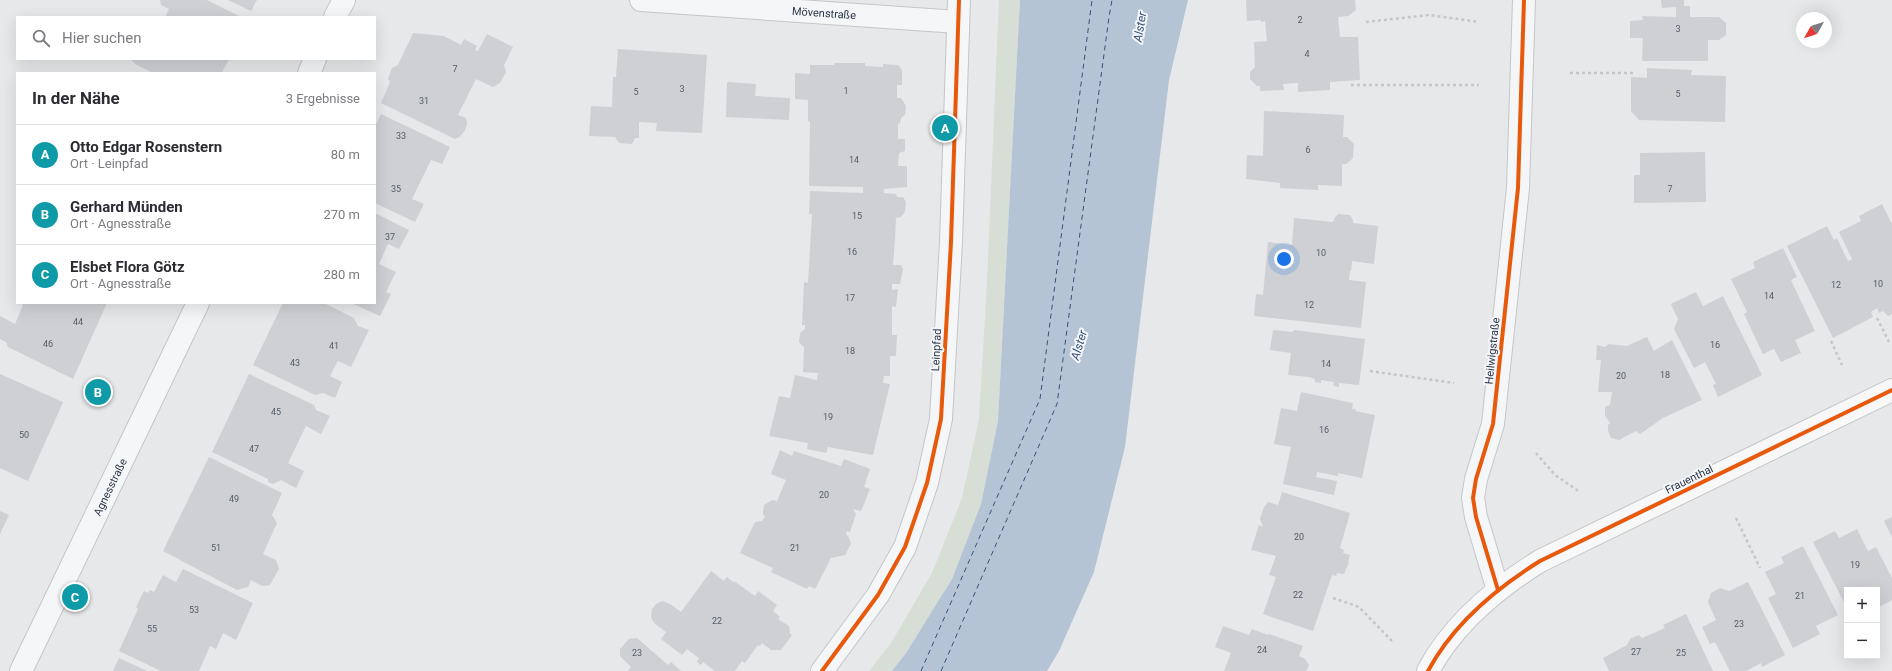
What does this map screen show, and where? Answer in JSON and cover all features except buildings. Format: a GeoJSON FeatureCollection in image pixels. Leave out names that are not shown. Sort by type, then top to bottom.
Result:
{"type":"FeatureCollection","features":[{"type":"Feature","properties":{"kind":"street"},"geometry":{"type":"LineString","coordinates":[[336,16],[344,0]]}},
{"type":"Feature","properties":{"kind":"street","name":"Mövenstraße"},"geometry":{"type":"LineString","coordinates":[[641,0],[958,22]]}},
{"type":"Feature","properties":{"kind":"street","name":"Leinpfad"},"geometry":{"type":"LineString","coordinates":[[822,671],[878,595],[904,547],[927,483],[941,419],[952,242],[958,22],[960,0]]}},
{"type":"Feature","properties":{"kind":"street","name":"Heilwigstraße"},"geometry":{"type":"LineString","coordinates":[[1498,590],[1476,517],[1474,498],[1476,479],[1493,424],[1517,203],[1524,0]]}},
{"type":"Feature","properties":{"kind":"street"},"geometry":{"type":"LineString","coordinates":[[309,72],[315,60]]}},
{"type":"Feature","properties":{"kind":"street","name":"Agnesstraße"},"geometry":{"type":"LineString","coordinates":[[21,671],[198,304]]}},
{"type":"Feature","properties":{"kind":"street","name":"Frauenthal"},"geometry":{"type":"LineString","coordinates":[[1498,590],[1521,573],[1558,552],[1892,390]]}},
{"type":"Feature","properties":{"kind":"street"},"geometry":{"type":"LineString","coordinates":[[1428,671],[1454,632],[1470,614],[1498,590]]}},
{"type":"Feature","properties":{"kind":"path"},"geometry":{"type":"LineString","coordinates":[[1366,22],[1429,15],[1479,22]]}},
{"type":"Feature","properties":{"kind":"path"},"geometry":{"type":"LineString","coordinates":[[1570,73],[1636,73]]}},
{"type":"Feature","properties":{"kind":"path"},"geometry":{"type":"LineString","coordinates":[[1351,86],[1479,85]]}},
{"type":"Feature","properties":{"kind":"path"},"geometry":{"type":"LineString","coordinates":[[1877,318],[1889,342]]}},
{"type":"Feature","properties":{"kind":"path"},"geometry":{"type":"LineString","coordinates":[[1831,341],[1842,365]]}},
{"type":"Feature","properties":{"kind":"path"},"geometry":{"type":"LineString","coordinates":[[1370,371],[1454,383]]}},
{"type":"Feature","properties":{"kind":"path"},"geometry":{"type":"LineString","coordinates":[[1536,453],[1555,475],[1580,492]]}},
{"type":"Feature","properties":{"kind":"path"},"geometry":{"type":"LineString","coordinates":[[1736,518],[1760,568]]}},
{"type":"Feature","properties":{"kind":"path"},"geometry":{"type":"LineString","coordinates":[[1333,598],[1359,607],[1392,641]]}},
{"type":"Feature","properties":{"kind":"shaded area"},"geometry":{"type":"Polygon","coordinates":[[[999,0],[1020,0],[998,421],[981,504],[952,579],[906,653],[892,671],[869,671],[891,643],[932,573],[962,498],[979,419],[987,283],[999,0]]]}},
{"type":"Feature","properties":{"kind":"water","name":"Alster"},"geometry":{"type":"Polygon","coordinates":[[[1020,0],[1188,0],[1169,80],[1125,447],[1094,572],[1059,651],[1047,671],[892,671],[906,653],[952,579],[981,504],[998,421],[1020,0]]]}},
{"type":"Feature","properties":{"kind":"ferry route"},"geometry":{"type":"LineString","coordinates":[[921,671],[1040,399],[1092,0]]}},
{"type":"Feature","properties":{"kind":"ferry route"},"geometry":{"type":"LineString","coordinates":[[941,671],[1057,404],[1112,0]]}},
{"type":"Feature","properties":{"kind":"cycle path"},"geometry":{"type":"LineString","coordinates":[[822,671],[878,595],[905,547],[927,483],[941,419],[951,242],[959,0]]}},
{"type":"Feature","properties":{"kind":"cycle path"},"geometry":{"type":"LineString","coordinates":[[1498,590],[1476,517],[1473,498],[1476,479],[1493,424],[1518,188],[1524,0]]}},
{"type":"Feature","properties":{"kind":"cycle path"},"geometry":{"type":"LineString","coordinates":[[1428,671],[1450,638],[1476,609],[1507,583],[1540,561],[1892,390]]}},
{"type":"Feature","properties":{"kind":"place","name":"Otto Edgar Rosenstern"},"geometry":{"type":"Point","coordinates":[945,128]}},
{"type":"Feature","properties":{"kind":"place","name":"Gerhard Münden"},"geometry":{"type":"Point","coordinates":[98,392]}},
{"type":"Feature","properties":{"kind":"place","name":"Elsbet Flora Götz"},"geometry":{"type":"Point","coordinates":[75,597]}}]}
